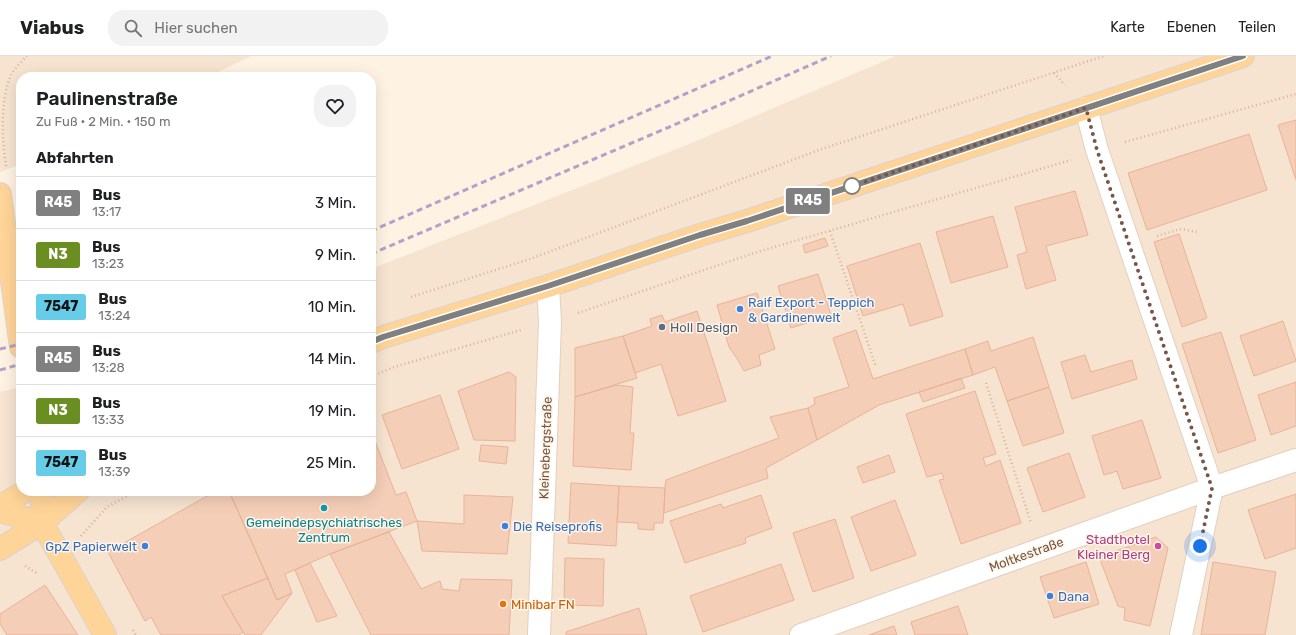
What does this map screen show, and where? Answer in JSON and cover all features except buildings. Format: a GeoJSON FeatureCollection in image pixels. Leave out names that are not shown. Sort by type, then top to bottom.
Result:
{"type":"FeatureCollection","features":[{"type":"Feature","properties":{"kind":"main road"},"geometry":{"type":"LineString","coordinates":[[376,340],[548,286],[692,237],[747,221],[1243,56]]}},
{"type":"Feature","properties":{"kind":"main road"},"geometry":{"type":"LineString","coordinates":[[0,194],[16,311]]}},
{"type":"Feature","properties":{"kind":"main road"},"geometry":{"type":"LineString","coordinates":[[0,507],[17,496]]}},
{"type":"Feature","properties":{"kind":"main road"},"geometry":{"type":"LineString","coordinates":[[42,496],[42,523],[104,635]]}},
{"type":"Feature","properties":{"kind":"main road"},"geometry":{"type":"LineString","coordinates":[[0,549],[42,523],[72,496]]}},
{"type":"Feature","properties":{"kind":"main road"},"geometry":{"type":"LineString","coordinates":[[0,511],[42,523]]}},
{"type":"Feature","properties":{"kind":"street"},"geometry":{"type":"LineString","coordinates":[[1086,108],[1097,150],[1212,488],[1181,635]]}},
{"type":"Feature","properties":{"kind":"street","name":"Kleinebergstraße"},"geometry":{"type":"LineString","coordinates":[[539,635],[550,322],[548,286]]}},
{"type":"Feature","properties":{"kind":"street","name":"Moltkestraße"},"geometry":{"type":"LineString","coordinates":[[801,635],[1212,488],[1296,460]]}},
{"type":"Feature","properties":{"kind":"path"},"geometry":{"type":"LineString","coordinates":[[6,167],[2,133],[2,112],[5,93],[11,75],[27,56]]}},
{"type":"Feature","properties":{"kind":"path"},"geometry":{"type":"LineString","coordinates":[[404,299],[530,259],[819,150],[1104,56]]}},
{"type":"Feature","properties":{"kind":"path"},"geometry":{"type":"LineString","coordinates":[[1125,142],[1296,94]]}},
{"type":"Feature","properties":{"kind":"path"},"geometry":{"type":"LineString","coordinates":[[550,322],[754,253],[1071,160]]}},
{"type":"Feature","properties":{"kind":"path"},"geometry":{"type":"LineString","coordinates":[[1129,244],[1182,229],[1197,232]]}},
{"type":"Feature","properties":{"kind":"path"},"geometry":{"type":"LineString","coordinates":[[830,231],[876,367]]}},
{"type":"Feature","properties":{"kind":"path"},"geometry":{"type":"LineString","coordinates":[[376,375],[392,368],[519,331]]}},
{"type":"Feature","properties":{"kind":"path"},"geometry":{"type":"LineString","coordinates":[[986,383],[1040,549]]}},
{"type":"Feature","properties":{"kind":"path"},"geometry":{"type":"LineString","coordinates":[[80,538],[107,507],[127,496]]}},
{"type":"Feature","properties":{"kind":"shaded area"},"geometry":{"type":"Polygon","coordinates":[[[0,56],[251,56],[218,72],[16,72],[16,166],[0,172],[0,56]]]}},
{"type":"Feature","properties":{"kind":"shaded area"},"geometry":{"type":"Polygon","coordinates":[[[896,56],[1296,56],[1296,635],[0,635],[0,392],[16,388],[16,496],[376,496],[376,267],[687,145],[896,56]]]}},
{"type":"Feature","properties":{"kind":"railway"},"geometry":{"type":"LineString","coordinates":[[376,229],[772,56]]}},
{"type":"Feature","properties":{"kind":"railway"},"geometry":{"type":"LineString","coordinates":[[376,252],[667,128],[831,56]]}},
{"type":"Feature","properties":{"kind":"railway"},"geometry":{"type":"LineString","coordinates":[[0,349],[16,345]]}},
{"type":"Feature","properties":{"kind":"railway"},"geometry":{"type":"LineString","coordinates":[[0,370],[16,365]]}},
{"type":"Feature","properties":{"kind":"bus line","name":"R45"},"geometry":{"type":"LineString","coordinates":[[376,340],[747,221],[1243,56]]}},
{"type":"Feature","properties":{"kind":"place","name":"Raif Export - Teppich & Gardinenwelt"},"geometry":{"type":"Point","coordinates":[740,309]}},
{"type":"Feature","properties":{"kind":"place","name":"Holl Design"},"geometry":{"type":"Point","coordinates":[662,327]}},
{"type":"Feature","properties":{"kind":"place","name":"Gemeindepsychiatrisches Zentrum"},"geometry":{"type":"Point","coordinates":[324,508]}},
{"type":"Feature","properties":{"kind":"place","name":"Die Reiseprofis"},"geometry":{"type":"Point","coordinates":[505,526]}},
{"type":"Feature","properties":{"kind":"place","name":"GpZ Papierwelt"},"geometry":{"type":"Point","coordinates":[145,546]}},
{"type":"Feature","properties":{"kind":"place","name":"Stadthotel Kleiner Berg"},"geometry":{"type":"Point","coordinates":[1158,546]}},
{"type":"Feature","properties":{"kind":"place","name":"Dana"},"geometry":{"type":"Point","coordinates":[1050,596]}},
{"type":"Feature","properties":{"kind":"place","name":"Minibar FN"},"geometry":{"type":"Point","coordinates":[503,604]}},
{"type":"Feature","properties":{"kind":"route"},"geometry":{"type":"LineString","coordinates":[[852,186],[1086,108],[1097,150],[1212,488],[1200,546]]}}]}
